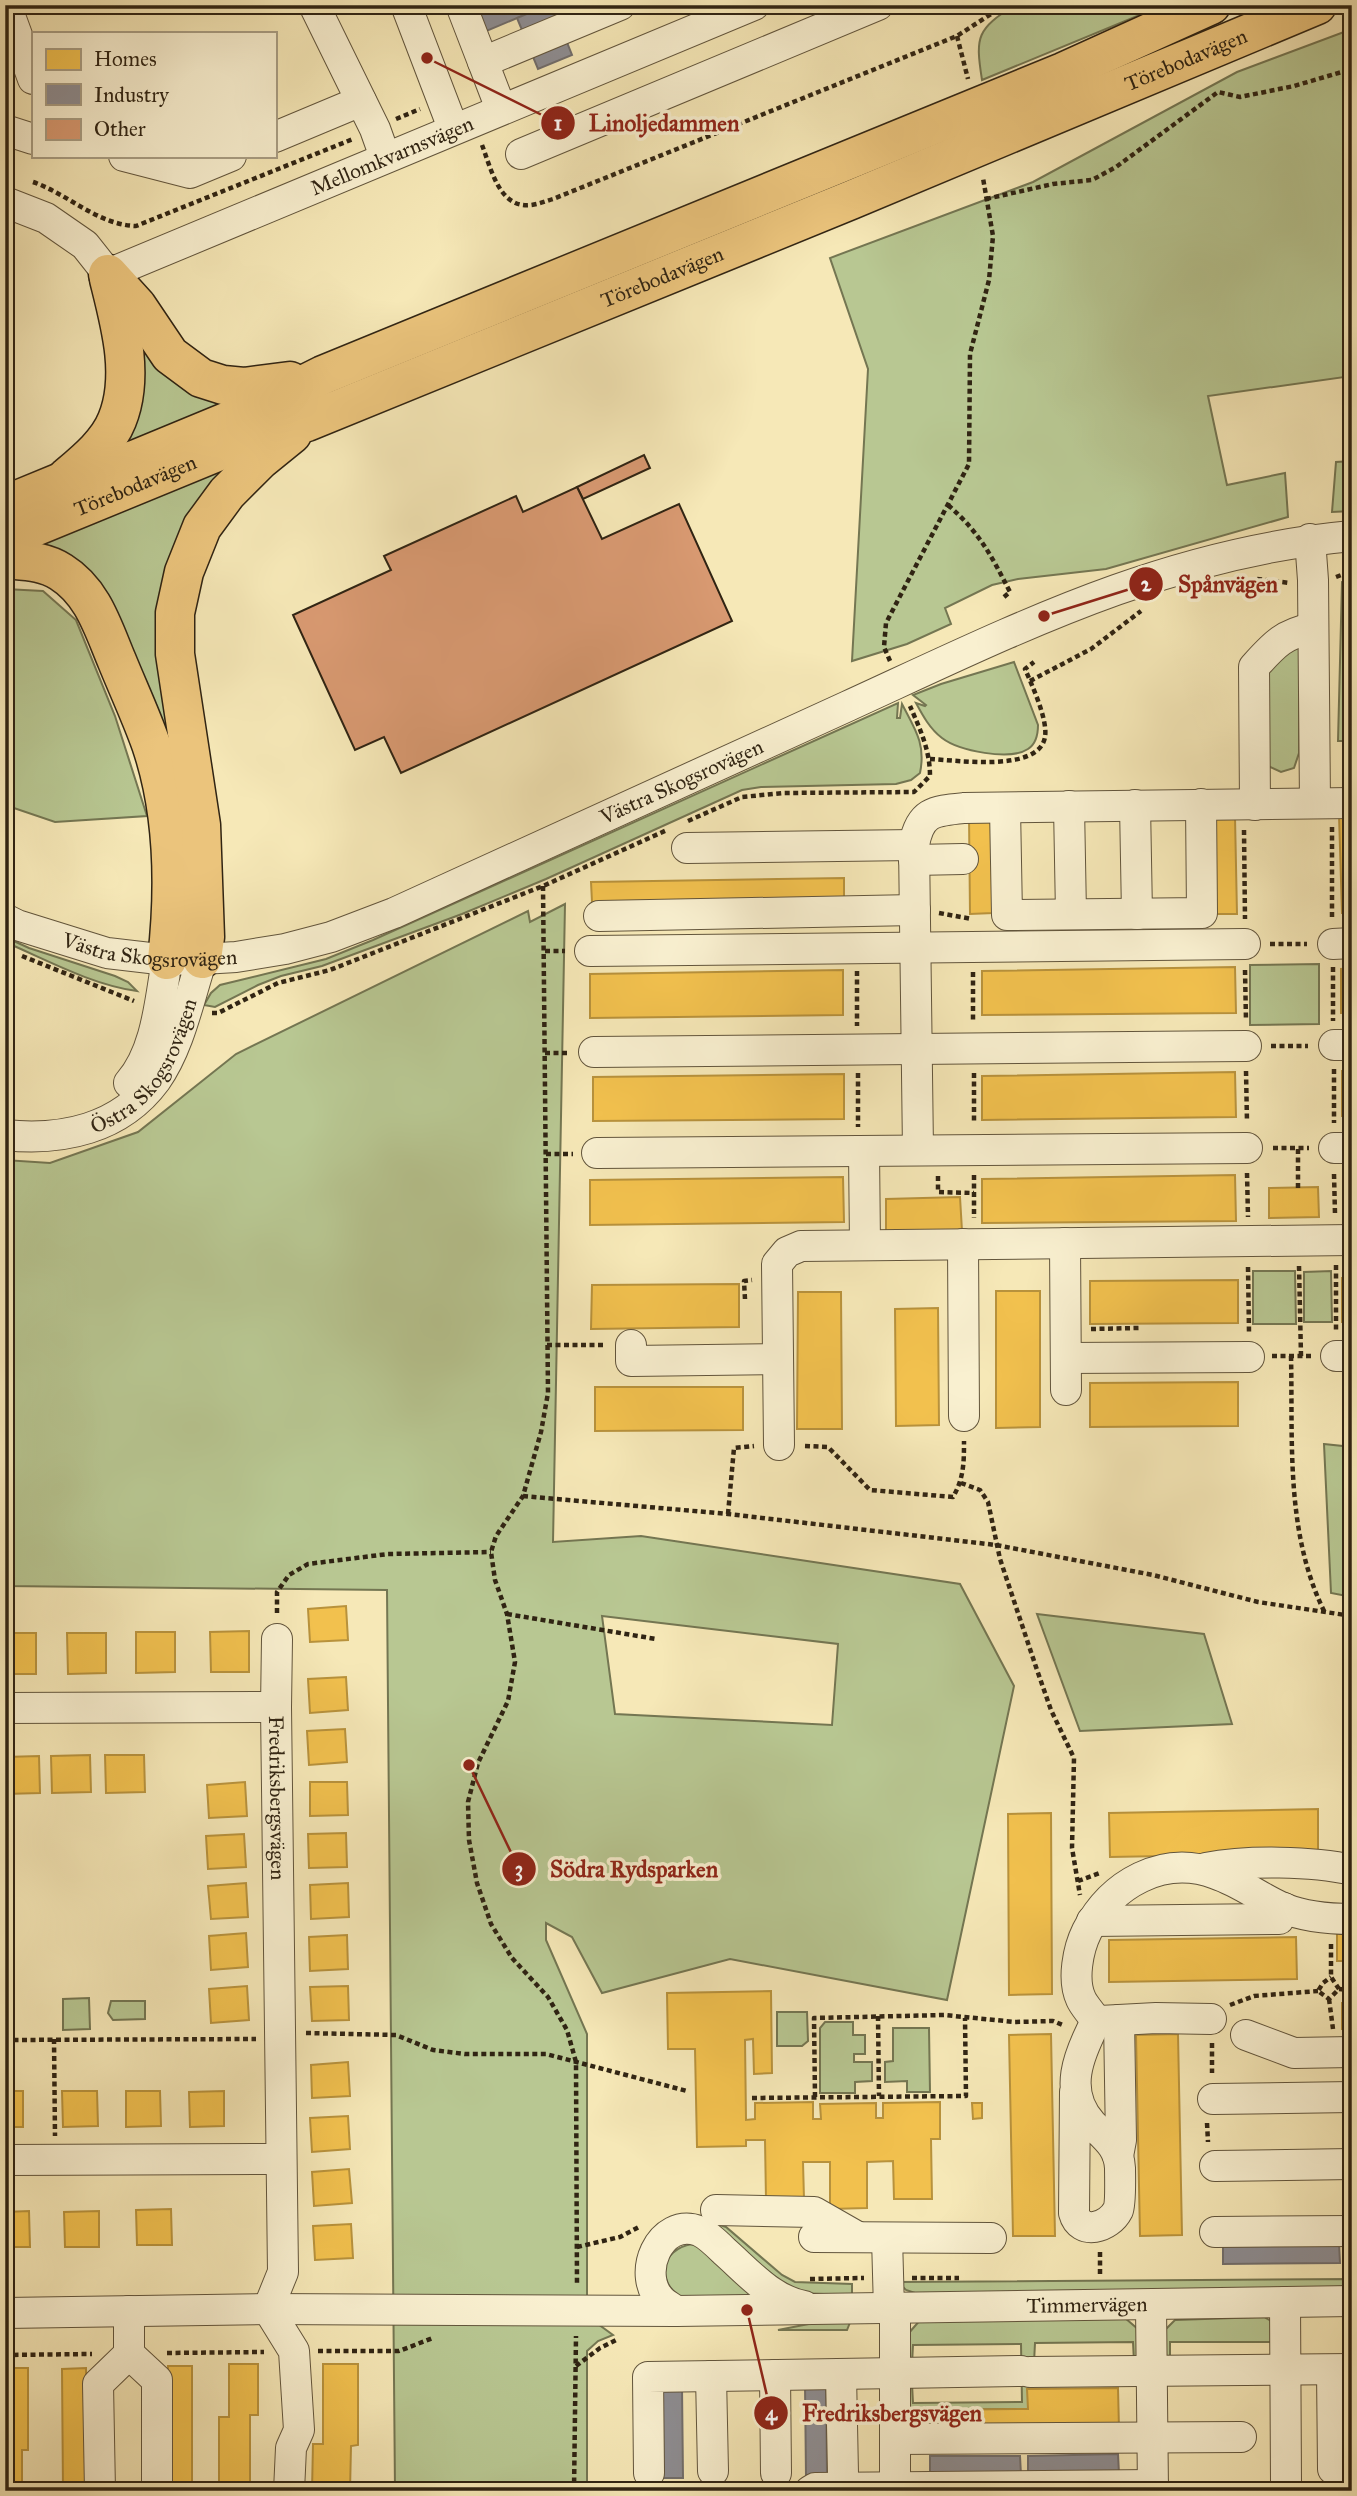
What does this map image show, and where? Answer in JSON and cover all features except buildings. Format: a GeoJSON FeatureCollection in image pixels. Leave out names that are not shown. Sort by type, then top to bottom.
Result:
{"type":"FeatureCollection","features":[{"type":"Feature","properties":{"kind":"highway","name":"Törebodavägen"},"geometry":{"type":"LineString","coordinates":[[5,505],[61,482],[146,455],[243,415],[323,375],[1063,72],[1211,5]]}},
{"type":"Feature","properties":{"kind":"highway","name":"Törebodavägen"},"geometry":{"type":"LineString","coordinates":[[5,542],[32,528],[239,443],[307,422],[851,200],[1317,5]]}},
{"type":"Feature","properties":{"kind":"highway"},"geometry":{"type":"LineString","coordinates":[[108,274],[137,306],[170,355],[201,378],[223,385],[244,387],[323,375]]}},
{"type":"Feature","properties":{"kind":"highway"},"geometry":{"type":"LineString","coordinates":[[61,482],[105,441],[117,422],[123,400],[123,351],[118,314],[108,274]]}},
{"type":"Feature","properties":{"kind":"highway"},"geometry":{"type":"LineString","coordinates":[[184,959],[205,937],[201,825],[175,654],[175,613],[184,572],[202,527],[227,493],[260,460],[307,422]]}},
{"type":"Feature","properties":{"kind":"highway"},"geometry":{"type":"LineString","coordinates":[[5,559],[38,562],[62,572],[85,593],[100,620],[151,744],[160,779],[184,959]]}},
{"type":"Feature","properties":{"kind":"street"},"geometry":{"type":"LineString","coordinates":[[6,5],[32,76]]}},
{"type":"Feature","properties":{"kind":"street"},"geometry":{"type":"LineString","coordinates":[[314,5],[385,157]]}},
{"type":"Feature","properties":{"kind":"street"},"geometry":{"type":"LineString","coordinates":[[406,5],[453,128]]}},
{"type":"Feature","properties":{"kind":"street"},"geometry":{"type":"LineString","coordinates":[[461,5],[501,109]]}},
{"type":"Feature","properties":{"kind":"street"},"geometry":{"type":"LineString","coordinates":[[483,62],[620,5]]}},
{"type":"Feature","properties":{"kind":"street","name":"Mellomkvarnsvägen"},"geometry":{"type":"LineString","coordinates":[[108,274],[453,128],[754,5]]}},
{"type":"Feature","properties":{"kind":"street"},"geometry":{"type":"LineString","coordinates":[[521,154],[878,5]]}},
{"type":"Feature","properties":{"kind":"street"},"geometry":{"type":"LineString","coordinates":[[276,137],[361,101]]}},
{"type":"Feature","properties":{"kind":"street"},"geometry":{"type":"LineString","coordinates":[[5,130],[32,139]]}},
{"type":"Feature","properties":{"kind":"street"},"geometry":{"type":"LineString","coordinates":[[132,158],[190,173],[226,158]]}},
{"type":"Feature","properties":{"kind":"street"},"geometry":{"type":"LineString","coordinates":[[5,202],[46,218],[85,245],[108,274]]}},
{"type":"Feature","properties":{"kind":"street","name":"Västra Skogsrovägen"},"geometry":{"type":"LineString","coordinates":[[5,919],[107,953],[184,959],[262,954],[331,937],[394,913],[1044,616],[1116,588],[1187,565],[1248,550],[1352,536]]}},
{"type":"Feature","properties":{"kind":"street"},"geometry":{"type":"LineString","coordinates":[[1311,540],[1323,814]]}},
{"type":"Feature","properties":{"kind":"street"},"geometry":{"type":"LineString","coordinates":[[1250,815],[1254,667],[1276,642],[1297,631],[1313,628]]}},
{"type":"Feature","properties":{"kind":"street"},"geometry":{"type":"LineString","coordinates":[[928,1150],[917,1118],[914,853],[917,828],[926,817],[941,810],[1201,804],[1250,815],[1323,814],[1352,803]]}},
{"type":"Feature","properties":{"kind":"street"},"geometry":{"type":"LineString","coordinates":[[1005,807],[1007,915],[1202,913],[1201,804]]}},
{"type":"Feature","properties":{"kind":"street"},"geometry":{"type":"LineString","coordinates":[[1135,805],[1136,914]]}},
{"type":"Feature","properties":{"kind":"street"},"geometry":{"type":"LineString","coordinates":[[1069,806],[1071,914]]}},
{"type":"Feature","properties":{"kind":"street"},"geometry":{"type":"LineString","coordinates":[[687,848],[914,853],[963,859]]}},
{"type":"Feature","properties":{"kind":"street"},"geometry":{"type":"LineString","coordinates":[[599,916],[915,910]]}},
{"type":"Feature","properties":{"kind":"street"},"geometry":{"type":"LineString","coordinates":[[590,951],[915,948],[973,933],[1245,944]]}},
{"type":"Feature","properties":{"kind":"street","name":"Östra Skogsrovägen"},"geometry":{"type":"LineString","coordinates":[[5,1135],[51,1135],[87,1130],[105,1124],[123,1113],[156,1080],[176,1039],[184,959]]}},
{"type":"Feature","properties":{"kind":"street"},"geometry":{"type":"LineString","coordinates":[[594,1052],[1246,1046]]}},
{"type":"Feature","properties":{"kind":"street"},"geometry":{"type":"LineString","coordinates":[[597,1153],[1247,1148]]}},
{"type":"Feature","properties":{"kind":"street"},"geometry":{"type":"LineString","coordinates":[[864,1151],[865,1245]]}},
{"type":"Feature","properties":{"kind":"street"},"geometry":{"type":"LineString","coordinates":[[779,1445],[777,1264],[787,1252],[801,1246],[1344,1240]]}},
{"type":"Feature","properties":{"kind":"street"},"geometry":{"type":"LineString","coordinates":[[1065,1243],[1066,1390]]}},
{"type":"Feature","properties":{"kind":"street"},"geometry":{"type":"LineString","coordinates":[[964,1416],[969,1244]]}},
{"type":"Feature","properties":{"kind":"street"},"geometry":{"type":"LineString","coordinates":[[1066,1344],[1249,1357]]}},
{"type":"Feature","properties":{"kind":"street"},"geometry":{"type":"LineString","coordinates":[[631,1345],[631,1361],[778,1359]]}},
{"type":"Feature","properties":{"kind":"street"},"geometry":{"type":"LineString","coordinates":[[276,1707],[277,1639]]}},
{"type":"Feature","properties":{"kind":"street","name":"Fredriksbergsvägen"},"geometry":{"type":"LineString","coordinates":[[5,1708],[276,1707],[283,2272],[268,2309]]}},
{"type":"Feature","properties":{"kind":"street"},"geometry":{"type":"LineString","coordinates":[[1199,1869],[1223,1864],[1325,1864],[1352,1870]]}},
{"type":"Feature","properties":{"kind":"street"},"geometry":{"type":"LineString","coordinates":[[1101,2027],[1075,2080],[1074,2213],[1076,2220],[1092,2228],[1109,2222],[1118,2209],[1118,2156],[1121,2140],[1121,2089],[1101,2027],[1080,1998],[1077,1965],[1079,1947],[1092,1921],[1126,1883],[1155,1870],[1178,1868],[1199,1869],[1216,1874],[1284,1908],[1341,1919]]}},
{"type":"Feature","properties":{"kind":"street"},"geometry":{"type":"LineString","coordinates":[[1092,1921],[1279,1919],[1284,1908]]}},
{"type":"Feature","properties":{"kind":"street"},"geometry":{"type":"LineString","coordinates":[[1101,2027],[1211,2019]]}},
{"type":"Feature","properties":{"kind":"street"},"geometry":{"type":"LineString","coordinates":[[1245,2035],[1294,2053],[1352,2052]]}},
{"type":"Feature","properties":{"kind":"street"},"geometry":{"type":"LineString","coordinates":[[1075,2080],[1089,2083],[1098,2089],[1121,2089]]}},
{"type":"Feature","properties":{"kind":"street"},"geometry":{"type":"LineString","coordinates":[[1075,2080],[1080,2106],[1091,2123],[1112,2143],[1118,2156]]}},
{"type":"Feature","properties":{"kind":"street"},"geometry":{"type":"LineString","coordinates":[[1213,2099],[1352,2098]]}},
{"type":"Feature","properties":{"kind":"street"},"geometry":{"type":"LineString","coordinates":[[5,2160],[281,2159]]}},
{"type":"Feature","properties":{"kind":"street"},"geometry":{"type":"LineString","coordinates":[[1215,2165],[1352,2164]]}},
{"type":"Feature","properties":{"kind":"street"},"geometry":{"type":"LineString","coordinates":[[716,2210],[814,2212],[873,2237]]}},
{"type":"Feature","properties":{"kind":"street","name":"Timmervägen"},"geometry":{"type":"LineString","coordinates":[[820,2309],[799,2305],[771,2292],[710,2238],[698,2231],[684,2229],[668,2236],[655,2248],[650,2265],[651,2283],[661,2301],[676,2311],[1151,2306],[1352,2301]]}},
{"type":"Feature","properties":{"kind":"street"},"geometry":{"type":"LineString","coordinates":[[1215,2232],[1352,2231]]}},
{"type":"Feature","properties":{"kind":"street"},"geometry":{"type":"LineString","coordinates":[[814,2237],[991,2238]]}},
{"type":"Feature","properties":{"kind":"street"},"geometry":{"type":"LineString","coordinates":[[873,2237],[892,2308],[895,2489]]}},
{"type":"Feature","properties":{"kind":"street"},"geometry":{"type":"LineString","coordinates":[[1284,2302],[1286,2484]]}},
{"type":"Feature","properties":{"kind":"street"},"geometry":{"type":"LineString","coordinates":[[810,2491],[815,2488],[1153,2488],[1151,2306]]}},
{"type":"Feature","properties":{"kind":"street"},"geometry":{"type":"LineString","coordinates":[[268,2309],[294,2351],[299,2430],[290,2448],[289,2491]]}},
{"type":"Feature","properties":{"kind":"street"},"geometry":{"type":"LineString","coordinates":[[5,2313],[268,2309],[676,2311]]}},
{"type":"Feature","properties":{"kind":"street"},"geometry":{"type":"LineString","coordinates":[[100,2491],[99,2384],[129,2354],[129,2311]]}},
{"type":"Feature","properties":{"kind":"street"},"geometry":{"type":"LineString","coordinates":[[129,2354],[157,2380],[157,2491]]}},
{"type":"Feature","properties":{"kind":"street"},"geometry":{"type":"LineString","coordinates":[[649,2473],[648,2377],[1342,2370],[1333,2469]]}},
{"type":"Feature","properties":{"kind":"street"},"geometry":{"type":"LineString","coordinates":[[841,2374],[843,2474]]}},
{"type":"Feature","properties":{"kind":"street"},"geometry":{"type":"LineString","coordinates":[[775,2375],[776,2473]]}},
{"type":"Feature","properties":{"kind":"street"},"geometry":{"type":"LineString","coordinates":[[711,2376],[713,2471]]}},
{"type":"Feature","properties":{"kind":"street"},"geometry":{"type":"LineString","coordinates":[[895,2439],[1241,2437]]}},
{"type":"Feature","properties":{"kind":"path"},"geometry":{"type":"LineString","coordinates":[[970,89],[957,36],[1005,5]]}},
{"type":"Feature","properties":{"kind":"path"},"geometry":{"type":"LineString","coordinates":[[986,199],[1054,184],[1092,180],[1116,167],[1218,92],[1240,97],[1294,86],[1352,69]]}},
{"type":"Feature","properties":{"kind":"path"},"geometry":{"type":"LineString","coordinates":[[891,666],[884,647],[886,623],[969,464],[970,354],[989,280],[993,236],[982,170]]}},
{"type":"Feature","properties":{"kind":"path"},"geometry":{"type":"LineString","coordinates":[[948,505],[968,522],[986,546],[1010,592],[1004,597]]}},
{"type":"Feature","properties":{"kind":"path"},"geometry":{"type":"LineString","coordinates":[[1247,580],[1261,579],[1279,583],[1343,576],[1352,571]]}},
{"type":"Feature","properties":{"kind":"path"},"geometry":{"type":"LineString","coordinates":[[1030,681],[1091,649],[1145,609]]}},
{"type":"Feature","properties":{"kind":"path"},"geometry":{"type":"LineString","coordinates":[[930,759],[1009,761],[1029,756],[1040,748],[1045,737],[1044,723],[1025,669],[1034,662]]}},
{"type":"Feature","properties":{"kind":"path"},"geometry":{"type":"LineString","coordinates":[[577,2292],[576,2062],[566,2030],[548,1997],[512,1958],[491,1924],[477,1883],[469,1840],[468,1801],[478,1763],[508,1700],[515,1662],[507,1614],[495,1580],[491,1552],[496,1536],[523,1496],[541,1432],[548,1393],[543,886],[742,797],[783,793],[914,792],[930,775],[930,759],[909,704]]}},
{"type":"Feature","properties":{"kind":"path"},"geometry":{"type":"LineString","coordinates":[[1250,815],[1245,944],[1249,1357],[1344,1356],[1342,944],[1323,814]]}},
{"type":"Feature","properties":{"kind":"path"},"geometry":{"type":"LineString","coordinates":[[915,910],[973,933]]}},
{"type":"Feature","properties":{"kind":"path"},"geometry":{"type":"LineString","coordinates":[[973,933],[993,919],[1007,915]]}},
{"type":"Feature","properties":{"kind":"path"},"geometry":{"type":"LineString","coordinates":[[969,1244],[974,1193],[973,933]]}},
{"type":"Feature","properties":{"kind":"path"},"geometry":{"type":"LineString","coordinates":[[1245,944],[1342,944]]}},
{"type":"Feature","properties":{"kind":"path"},"geometry":{"type":"LineString","coordinates":[[10,952],[144,1003]]}},
{"type":"Feature","properties":{"kind":"path"},"geometry":{"type":"LineString","coordinates":[[1246,1046],[1343,1045]]}},
{"type":"Feature","properties":{"kind":"path"},"geometry":{"type":"LineString","coordinates":[[1247,1148],[1343,1148]]}},
{"type":"Feature","properties":{"kind":"path"},"geometry":{"type":"LineString","coordinates":[[1298,1149],[1298,1188]]}},
{"type":"Feature","properties":{"kind":"path"},"geometry":{"type":"LineString","coordinates":[[928,1150],[938,1192],[974,1193]]}},
{"type":"Feature","properties":{"kind":"path"},"geometry":{"type":"LineString","coordinates":[[1299,1241],[1301,1356]]}},
{"type":"Feature","properties":{"kind":"path"},"geometry":{"type":"LineString","coordinates":[[1066,1344],[1139,1328]]}},
{"type":"Feature","properties":{"kind":"path"},"geometry":{"type":"LineString","coordinates":[[1291,1356],[1295,1505],[1300,1542],[1311,1586],[1325,1613]]}},
{"type":"Feature","properties":{"kind":"path"},"geometry":{"type":"LineString","coordinates":[[728,1514],[734,1448],[779,1445],[828,1447],[870,1490],[953,1497],[961,1483],[964,1467],[964,1416]]}},
{"type":"Feature","properties":{"kind":"path"},"geometry":{"type":"LineString","coordinates":[[961,1483],[981,1490],[988,1502],[996,1545],[1051,1710],[1074,1758],[1072,1848],[1081,1904],[1092,1921]]}},
{"type":"Feature","properties":{"kind":"path"},"geometry":{"type":"LineString","coordinates":[[523,1496],[728,1514],[996,1545],[1153,1574],[1258,1602],[1352,1616]]}},
{"type":"Feature","properties":{"kind":"path"},"geometry":{"type":"LineString","coordinates":[[277,1639],[277,1592],[289,1575],[308,1564],[388,1554],[491,1552]]}},
{"type":"Feature","properties":{"kind":"path"},"geometry":{"type":"LineString","coordinates":[[507,1614],[656,1639]]}},
{"type":"Feature","properties":{"kind":"path"},"geometry":{"type":"LineString","coordinates":[[1318,1991],[1331,1977],[1341,1919]]}},
{"type":"Feature","properties":{"kind":"path"},"geometry":{"type":"LineString","coordinates":[[1331,1977],[1339,1989]]}},
{"type":"Feature","properties":{"kind":"path"},"geometry":{"type":"LineString","coordinates":[[1211,2019],[1229,2006],[1254,1996],[1318,1991],[1329,1999],[1339,1989],[1352,1990]]}},
{"type":"Feature","properties":{"kind":"path"},"geometry":{"type":"LineString","coordinates":[[815,2097],[814,2018],[944,2015],[1053,2021],[1070,2027],[1101,2027]]}},
{"type":"Feature","properties":{"kind":"path"},"geometry":{"type":"LineString","coordinates":[[878,2016],[879,2096]]}},
{"type":"Feature","properties":{"kind":"path"},"geometry":{"type":"LineString","coordinates":[[752,2098],[966,2096],[965,2018]]}},
{"type":"Feature","properties":{"kind":"path"},"geometry":{"type":"LineString","coordinates":[[5,2040],[270,2039],[291,2033],[396,2035],[433,2050],[465,2054],[546,2054],[688,2091]]}},
{"type":"Feature","properties":{"kind":"path"},"geometry":{"type":"LineString","coordinates":[[54,2039],[55,2160]]}},
{"type":"Feature","properties":{"kind":"path"},"geometry":{"type":"LineString","coordinates":[[574,2491],[576,2328]]}},
{"type":"Feature","properties":{"kind":"path"},"geometry":{"type":"LineString","coordinates":[[1153,2488],[1251,2488],[1286,2484]]}},
{"type":"Feature","properties":{"kind":"green space"},"geometry":{"type":"Polygon","coordinates":[[[1015,5],[1164,5],[982,80],[979,43],[982,35],[993,21],[1015,5]]]}},
{"type":"Feature","properties":{"kind":"green space"},"geometry":{"type":"Polygon","coordinates":[[[1352,29],[1352,376],[1208,396],[1227,485],[1285,473],[1288,517],[1106,569],[1018,579],[992,585],[945,608],[951,624],[907,644],[852,661],[868,369],[830,258],[1033,182],[1237,72],[1352,29]]]}},
{"type":"Feature","properties":{"kind":"green space"},"geometry":{"type":"Polygon","coordinates":[[[134,341],[235,399],[131,446],[124,437],[134,341]]]}},
{"type":"Feature","properties":{"kind":"green space"},"geometry":{"type":"Polygon","coordinates":[[[1352,461],[1352,511],[1332,512],[1336,462],[1352,461]]]}},
{"type":"Feature","properties":{"kind":"green space"},"geometry":{"type":"Polygon","coordinates":[[[226,466],[187,534],[187,791],[133,671],[30,546],[226,466]]]}},
{"type":"Feature","properties":{"kind":"green space"},"geometry":{"type":"Polygon","coordinates":[[[1352,579],[1352,741],[1338,741],[1342,582],[1352,579]]]}},
{"type":"Feature","properties":{"kind":"green space"},"geometry":{"type":"Polygon","coordinates":[[[5,589],[43,591],[76,620],[115,716],[147,816],[55,822],[5,805],[5,589]]]}},
{"type":"Feature","properties":{"kind":"green space"},"geometry":{"type":"Polygon","coordinates":[[[1299,642],[1299,753],[1294,768],[1281,772],[1268,766],[1264,670],[1299,642]]]}},
{"type":"Feature","properties":{"kind":"green space"},"geometry":{"type":"Polygon","coordinates":[[[1014,662],[1038,725],[1033,745],[1020,753],[985,753],[950,743],[930,726],[916,703],[926,705],[913,695],[941,684],[1014,662]]]}},
{"type":"Feature","properties":{"kind":"green space"},"geometry":{"type":"Polygon","coordinates":[[[898,703],[897,718],[900,718],[902,704],[915,729],[922,754],[920,773],[911,780],[896,784],[761,787],[742,790],[462,914],[322,966],[281,976],[215,1007],[204,1005],[220,985],[326,959],[373,940],[898,703]]]}},
{"type":"Feature","properties":{"kind":"green space"},"geometry":{"type":"Polygon","coordinates":[[[565,904],[553,1542],[641,1536],[960,1584],[1014,1686],[947,2000],[730,1959],[602,1993],[572,1937],[546,1923],[546,1940],[587,2034],[587,2316],[613,2335],[598,2341],[587,2351],[587,2491],[395,2491],[387,1590],[5,1586],[5,1160],[50,1163],[138,1132],[236,1054],[528,911],[530,922],[565,904]],[[602,1616],[615,1714],[832,1725],[838,1644],[602,1616]]]}},
{"type":"Feature","properties":{"kind":"green space"},"geometry":{"type":"Polygon","coordinates":[[[5,937],[29,948],[115,976],[128,982],[137,991],[70,971],[5,942],[5,937]]]}},
{"type":"Feature","properties":{"kind":"green space"},"geometry":{"type":"Polygon","coordinates":[[[1319,964],[1319,1024],[1250,1025],[1250,965],[1319,964]]]}},
{"type":"Feature","properties":{"kind":"green space"},"geometry":{"type":"Polygon","coordinates":[[[1253,1271],[1295,1271],[1296,1324],[1253,1324],[1253,1271]]]}},
{"type":"Feature","properties":{"kind":"green space"},"geometry":{"type":"Polygon","coordinates":[[[1331,1271],[1332,1322],[1304,1322],[1304,1272],[1331,1271]]]}},
{"type":"Feature","properties":{"kind":"green space"},"geometry":{"type":"Polygon","coordinates":[[[1324,1444],[1352,1447],[1352,1597],[1331,1593],[1324,1444]]]}},
{"type":"Feature","properties":{"kind":"green space"},"geometry":{"type":"Polygon","coordinates":[[[1037,1614],[1204,1634],[1232,1724],[1080,1731],[1037,1614]]]}},
{"type":"Feature","properties":{"kind":"green space"},"geometry":{"type":"Polygon","coordinates":[[[89,1998],[90,2029],[63,2030],[63,1999],[89,1998]]]}},
{"type":"Feature","properties":{"kind":"green space"},"geometry":{"type":"Polygon","coordinates":[[[111,2001],[145,2001],[145,2019],[113,2020],[108,2013],[111,2001]]]}},
{"type":"Feature","properties":{"kind":"green space"},"geometry":{"type":"Polygon","coordinates":[[[777,2012],[807,2012],[808,2041],[802,2046],[777,2046],[777,2012]]]}},
{"type":"Feature","properties":{"kind":"green space"},"geometry":{"type":"Polygon","coordinates":[[[825,2022],[853,2022],[853,2035],[865,2035],[865,2054],[854,2054],[854,2062],[872,2062],[872,2081],[855,2082],[855,2093],[820,2093],[820,2028],[825,2022]]]}},
{"type":"Feature","properties":{"kind":"green space"},"geometry":{"type":"Polygon","coordinates":[[[893,2028],[929,2028],[930,2092],[907,2092],[907,2081],[885,2082],[885,2062],[893,2061],[893,2028]]]}},
{"type":"Feature","properties":{"kind":"green space"},"geometry":{"type":"Polygon","coordinates":[[[717,2224],[726,2227],[782,2275],[795,2282],[852,2284],[852,2295],[796,2293],[724,2236],[717,2224]]]}},
{"type":"Feature","properties":{"kind":"green space"},"geometry":{"type":"Polygon","coordinates":[[[692,2244],[701,2246],[761,2296],[681,2298],[668,2283],[665,2266],[673,2252],[692,2244]]]}},
{"type":"Feature","properties":{"kind":"green space"},"geometry":{"type":"Polygon","coordinates":[[[1352,2279],[1352,2290],[918,2294],[906,2290],[898,2282],[1352,2279]]]}},
{"type":"Feature","properties":{"kind":"green space"},"geometry":{"type":"Polygon","coordinates":[[[1264,2317],[1271,2321],[1272,2342],[1170,2342],[1170,2361],[1166,2360],[1165,2330],[1175,2320],[1264,2317]]]}},
{"type":"Feature","properties":{"kind":"green space"},"geometry":{"type":"Polygon","coordinates":[[[1125,2318],[1139,2330],[1142,2354],[1134,2362],[1133,2342],[1035,2343],[1034,2363],[1029,2364],[1028,2409],[913,2410],[913,2426],[908,2425],[906,2387],[912,2384],[913,2403],[1022,2402],[1021,2344],[913,2345],[912,2364],[907,2362],[908,2334],[921,2319],[1125,2318]]]}},
{"type":"Feature","properties":{"kind":"green space"},"geometry":{"type":"Polygon","coordinates":[[[851,2320],[847,2330],[778,2330],[819,2322],[851,2320]]]}},
{"type":"Feature","properties":{"kind":"place","name":"Linoljedammen"},"geometry":{"type":"Point","coordinates":[427,58]}},
{"type":"Feature","properties":{"kind":"place","name":"Spånvägen"},"geometry":{"type":"Point","coordinates":[1044,616]}},
{"type":"Feature","properties":{"kind":"place","name":"Södra Rydsparken"},"geometry":{"type":"Point","coordinates":[469,1765]}},
{"type":"Feature","properties":{"kind":"place","name":"Fredriksbergsvägen"},"geometry":{"type":"Point","coordinates":[747,2310]}}]}
